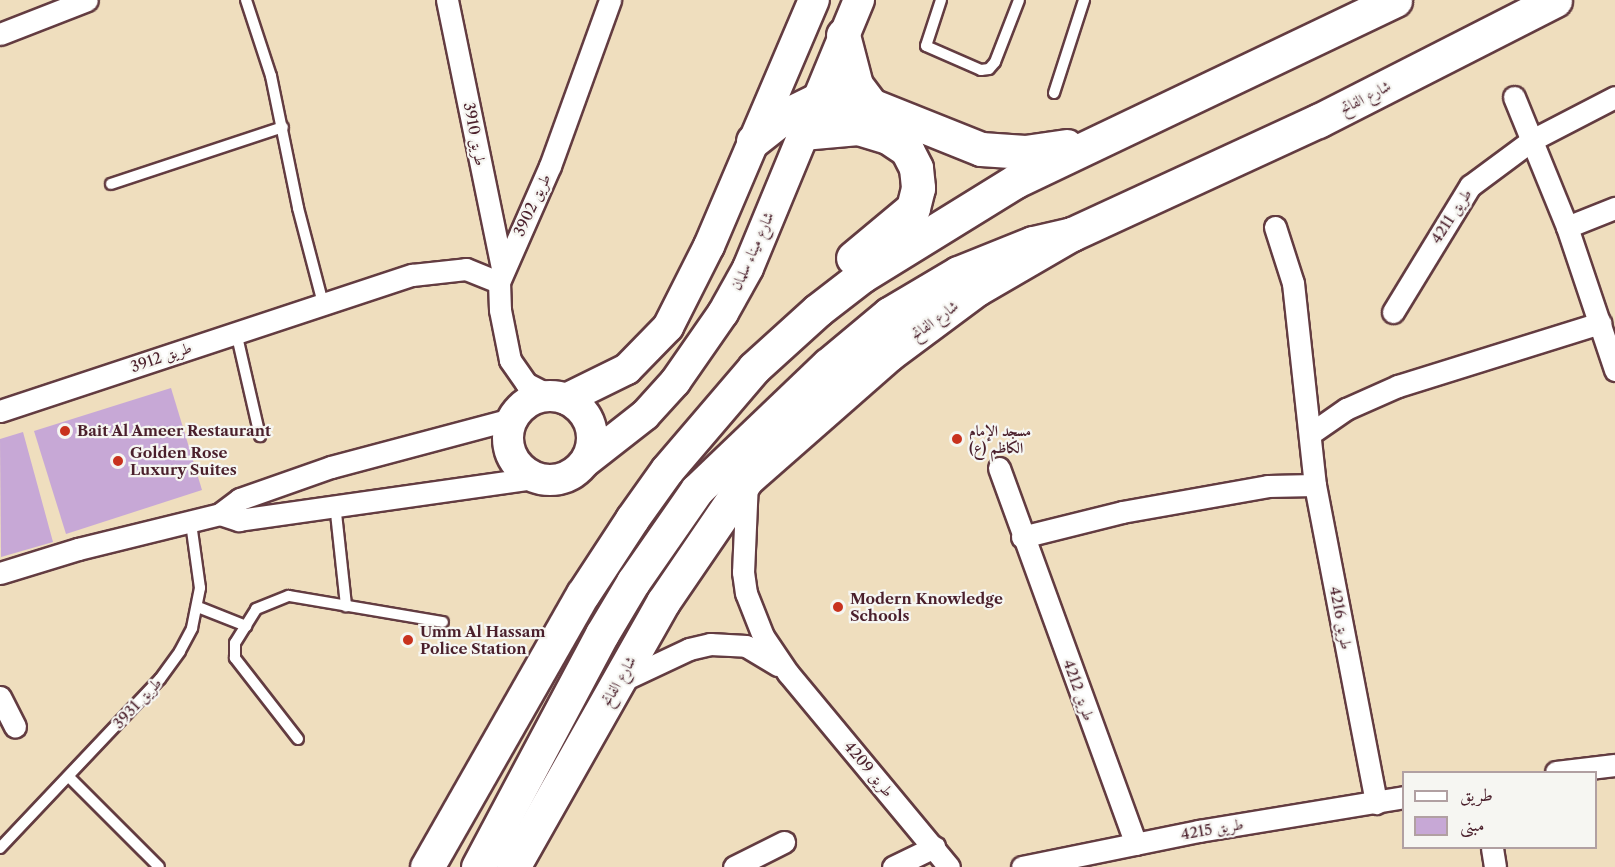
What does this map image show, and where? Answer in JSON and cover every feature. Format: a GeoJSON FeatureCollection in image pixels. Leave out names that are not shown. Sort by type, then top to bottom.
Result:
{"type":"FeatureCollection","features":[{"type":"Feature","properties":{"kind":"main road"},"geometry":{"type":"LineString","coordinates":[[427,867],[583,594],[632,519],[667,470],[754,368],[818,310],[862,276],[1016,180],[1395,0]]}},
{"type":"Feature","properties":{"kind":"main road","name":"شارع الفاتح"},"geometry":{"type":"LineString","coordinates":[[513,867],[663,602],[747,479],[801,429],[931,321],[1023,260],[1072,234],[1309,125],[1555,0]]}},
{"type":"Feature","properties":{"kind":"main road"},"geometry":{"type":"LineString","coordinates":[[843,35],[856,84],[871,105]]}},
{"type":"Feature","properties":{"kind":"main road"},"geometry":{"type":"LineString","coordinates":[[753,141],[786,115],[817,100],[835,98],[871,105],[981,148],[1025,152],[1096,142]]}},
{"type":"Feature","properties":{"kind":"main road"},"geometry":{"type":"LineString","coordinates":[[801,133],[837,127],[868,131],[888,137],[907,150],[916,168],[918,188],[913,208],[833,275],[818,310]]}},
{"type":"Feature","properties":{"kind":"main road"},"geometry":{"type":"LineString","coordinates":[[478,867],[607,625],[697,490],[828,365],[889,314],[958,273],[1033,243],[1072,234]]}},
{"type":"Feature","properties":{"kind":"street"},"geometry":{"type":"LineString","coordinates":[[0,34],[87,0]]}},
{"type":"Feature","properties":{"kind":"street","name":"طريق 3910"},"geometry":{"type":"LineString","coordinates":[[447,0],[501,275]]}},
{"type":"Feature","properties":{"kind":"street","name":"طريق 3902"},"geometry":{"type":"LineString","coordinates":[[558,398],[526,383],[510,360],[500,310],[501,275],[550,166],[610,0]]}},
{"type":"Feature","properties":{"kind":"street"},"geometry":{"type":"LineString","coordinates":[[0,573],[78,549],[191,523],[220,514],[240,499],[331,467],[512,419],[532,400],[558,398],[627,369],[668,327],[689,290],[814,0]]}},
{"type":"Feature","properties":{"kind":"street","name":"شارع ميناء سلمان"},"geometry":{"type":"LineString","coordinates":[[585,462],[660,398],[723,313],[747,268],[801,133],[859,0]]}},
{"type":"Feature","properties":{"kind":"street"},"geometry":{"type":"LineString","coordinates":[[1514,97],[1567,227],[1615,370]]}},
{"type":"Feature","properties":{"kind":"street","name":"طريق 4211"},"geometry":{"type":"LineString","coordinates":[[1393,312],[1470,186],[1532,140],[1615,97]]}},
{"type":"Feature","properties":{"kind":"street"},"geometry":{"type":"LineString","coordinates":[[1567,227],[1615,208]]}},
{"type":"Feature","properties":{"kind":"street","name":"طريق 4216"},"geometry":{"type":"LineString","coordinates":[[1275,227],[1293,283],[1315,485],[1376,802]]}},
{"type":"Feature","properties":{"kind":"street","name":"طريق 3912"},"geometry":{"type":"LineString","coordinates":[[0,411],[412,275],[451,269],[501,275]]}},
{"type":"Feature","properties":{"kind":"street"},"geometry":{"type":"LineString","coordinates":[[1310,434],[1346,409],[1398,386],[1600,323]]}},
{"type":"Feature","properties":{"kind":"street"},"geometry":{"type":"LineString","coordinates":[[220,514],[239,520],[335,504],[535,478],[563,479],[585,462],[591,445],[590,426],[585,415],[558,398]]}},
{"type":"Feature","properties":{"kind":"street"},"geometry":{"type":"LineString","coordinates":[[512,419],[508,447],[523,471],[535,478]]}},
{"type":"Feature","properties":{"kind":"street"},"geometry":{"type":"LineString","coordinates":[[331,467],[335,504]]}},
{"type":"Feature","properties":{"kind":"street","name":"طريق 4212"},"geometry":{"type":"LineString","coordinates":[[999,468],[1022,537],[1136,844]]}},
{"type":"Feature","properties":{"kind":"street","name":"طريق 4209"},"geometry":{"type":"LineString","coordinates":[[747,479],[742,546],[746,593],[763,636],[788,673],[949,867]]}},
{"type":"Feature","properties":{"kind":"street"},"geometry":{"type":"LineString","coordinates":[[1022,537],[1122,512],[1256,488],[1315,485]]}},
{"type":"Feature","properties":{"kind":"street","name":"طريق 4209"},"geometry":{"type":"LineString","coordinates":[[616,684],[688,649],[719,644],[761,652],[788,673]]}},
{"type":"Feature","properties":{"kind":"street"},"geometry":{"type":"LineString","coordinates":[[0,697],[15,726]]}},
{"type":"Feature","properties":{"kind":"street"},"geometry":{"type":"LineString","coordinates":[[1564,771],[1615,765]]}},
{"type":"Feature","properties":{"kind":"street","name":"طريق 4215"},"geometry":{"type":"LineString","coordinates":[[1022,867],[1136,844],[1402,797]]}},
{"type":"Feature","properties":{"kind":"street"},"geometry":{"type":"LineString","coordinates":[[734,867],[784,842]]}},
{"type":"Feature","properties":{"kind":"street"},"geometry":{"type":"LineString","coordinates":[[892,867],[934,848]]}},
{"type":"Feature","properties":{"kind":"street"},"geometry":{"type":"LineString","coordinates":[[1492,849],[1495,867]]}},
{"type":"Feature","properties":{"kind":"lane"},"geometry":{"type":"LineString","coordinates":[[246,0],[272,76],[297,208],[323,303]]}},
{"type":"Feature","properties":{"kind":"lane"},"geometry":{"type":"LineString","coordinates":[[941,0],[926,46],[981,70],[989,69],[995,62],[1019,0]]}},
{"type":"Feature","properties":{"kind":"lane"},"geometry":{"type":"LineString","coordinates":[[1053,93],[1084,0]]}},
{"type":"Feature","properties":{"kind":"lane"},"geometry":{"type":"LineString","coordinates":[[111,184],[283,127]]}},
{"type":"Feature","properties":{"kind":"lane"},"geometry":{"type":"LineString","coordinates":[[236,332],[260,436]]}},
{"type":"Feature","properties":{"kind":"lane"},"geometry":{"type":"LineString","coordinates":[[335,504],[346,606]]}},
{"type":"Feature","properties":{"kind":"lane","name":"طريق 3931"},"geometry":{"type":"LineString","coordinates":[[0,848],[160,679],[180,651],[198,607],[199,567],[191,523]]}},
{"type":"Feature","properties":{"kind":"lane"},"geometry":{"type":"LineString","coordinates":[[298,739],[239,666],[235,644],[256,609],[279,597],[443,622]]}},
{"type":"Feature","properties":{"kind":"lane"},"geometry":{"type":"LineString","coordinates":[[198,607],[246,626]]}},
{"type":"Feature","properties":{"kind":"lane"},"geometry":{"type":"LineString","coordinates":[[69,777],[159,867]]}},
{"type":"Feature","properties":{"kind":"building","name":"Golden Rose Luxury Suites"},"geometry":{"type":"Polygon","coordinates":[[[171,388],[202,490],[66,534],[34,431],[171,388]]]}},
{"type":"Feature","properties":{"kind":"building"},"geometry":{"type":"Polygon","coordinates":[[[23,432],[53,542],[1,557],[0,439],[23,432]]]}},
{"type":"Feature","properties":{"kind":"place","name":"Bait Al Ameer Restaurant"},"geometry":{"type":"Point","coordinates":[65,431]}},
{"type":"Feature","properties":{"kind":"place","name":"مسجد الإمام الكاظم (ع)"},"geometry":{"type":"Point","coordinates":[957,439]}},
{"type":"Feature","properties":{"kind":"place","name":"Golden Rose Luxury Suites"},"geometry":{"type":"Point","coordinates":[118,461]}},
{"type":"Feature","properties":{"kind":"place","name":"Modern Knowledge Schools"},"geometry":{"type":"Point","coordinates":[838,607]}},
{"type":"Feature","properties":{"kind":"place","name":"Umm Al Hassam Police Station"},"geometry":{"type":"Point","coordinates":[408,640]}}]}
